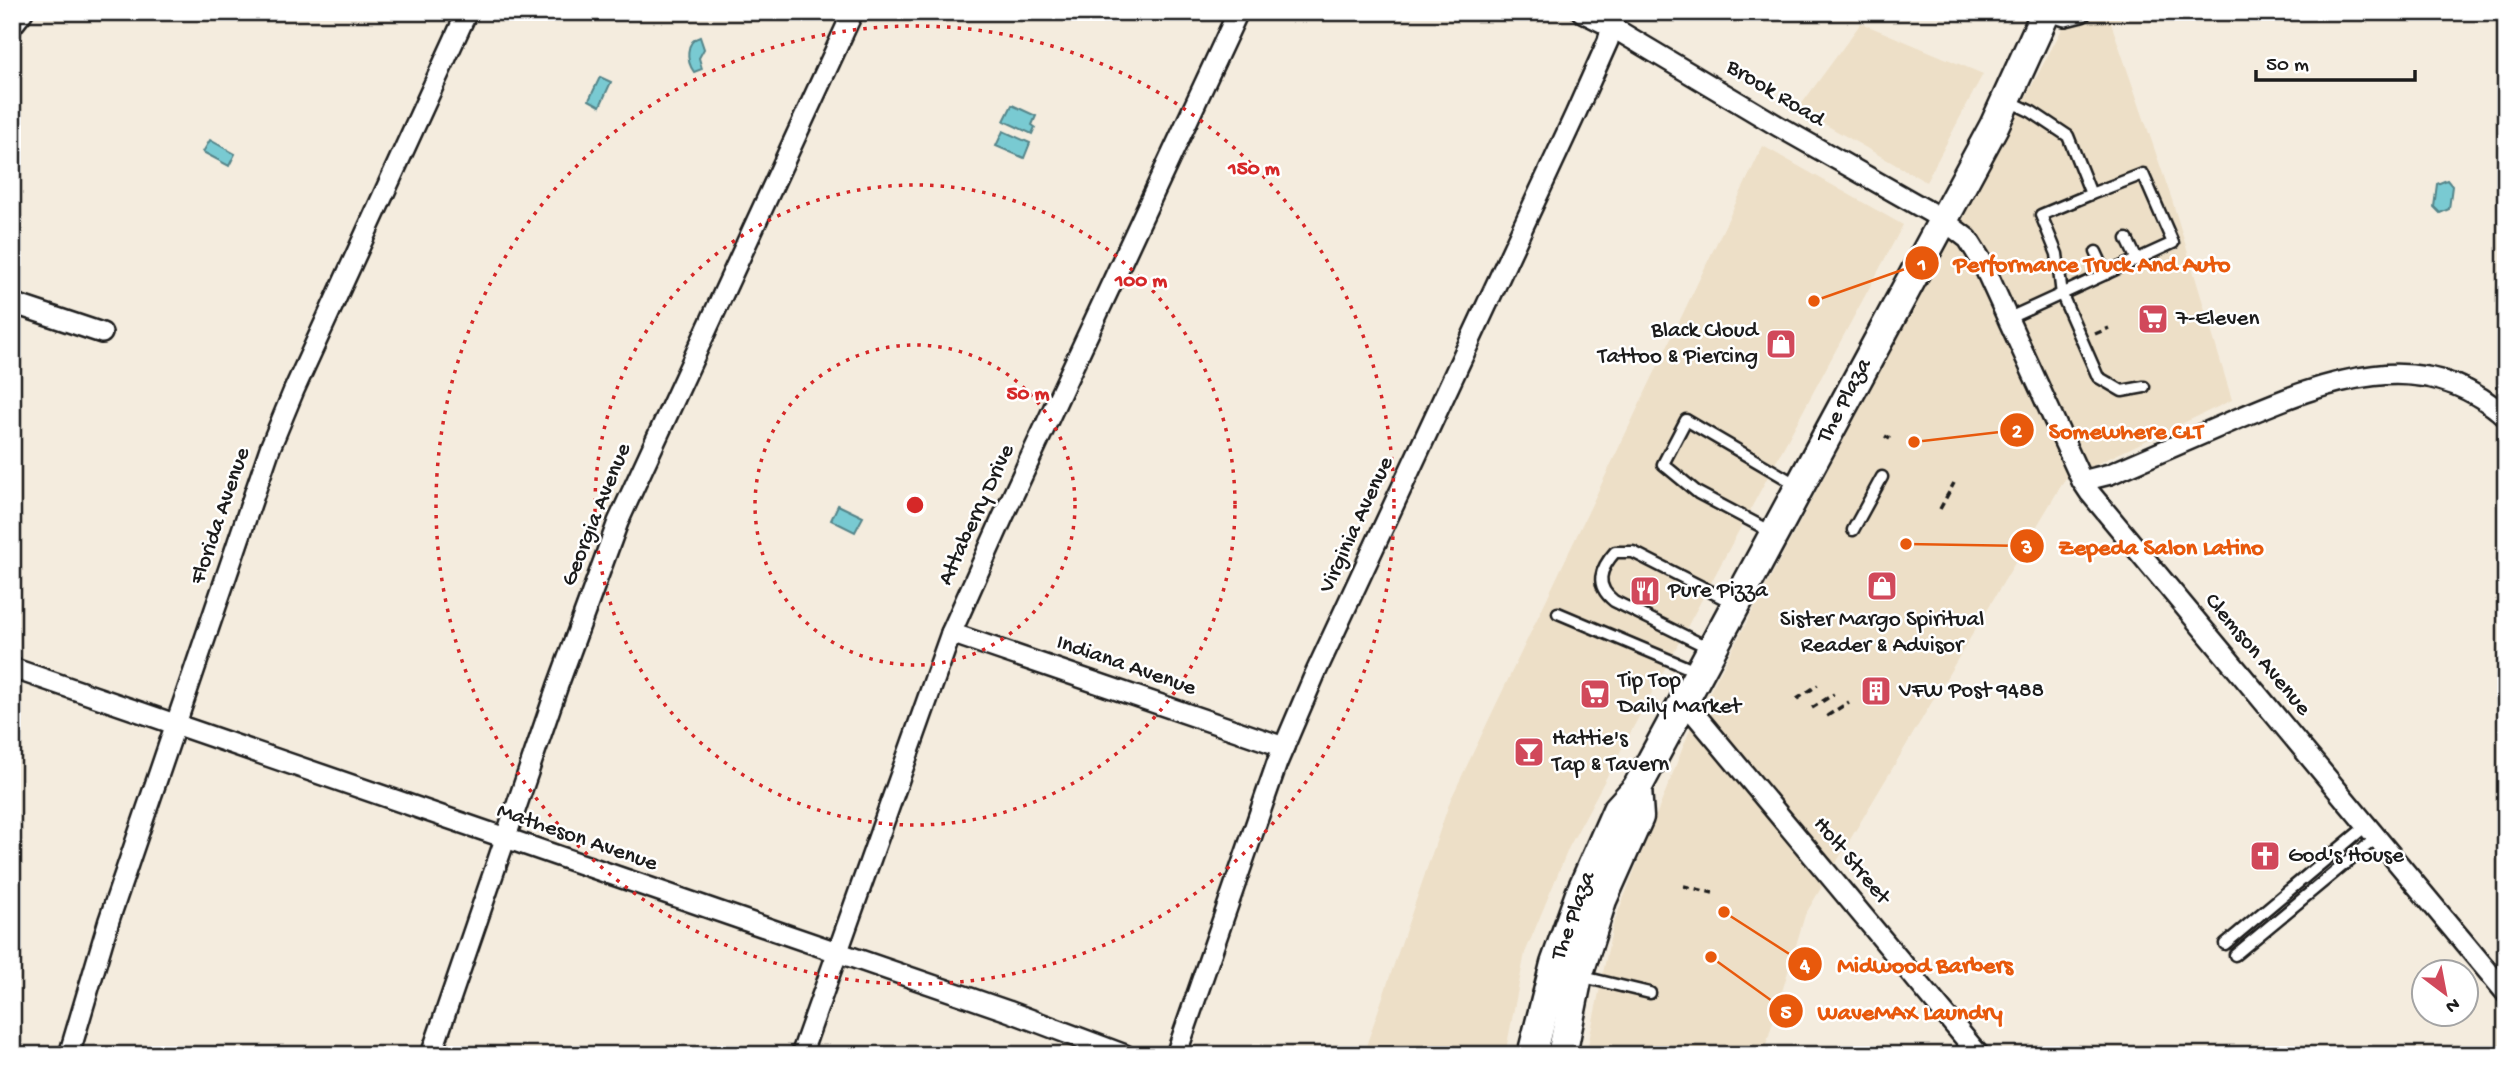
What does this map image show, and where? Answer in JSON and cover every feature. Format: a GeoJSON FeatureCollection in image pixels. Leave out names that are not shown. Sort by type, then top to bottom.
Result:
{"type":"FeatureCollection","features":[{"type":"Feature","properties":{"kind":"main road","name":"The Plaza"},"geometry":{"type":"LineString","coordinates":[[1532,1055],[1555,964],[1580,894],[1617,810],[1637,788],[1775,533],[2006,99],[2046,12]]}},
{"type":"Feature","properties":{"kind":"main road","name":"The Plaza"},"geometry":{"type":"LineString","coordinates":[[1562,1055],[1578,976],[1602,900],[1639,817],[1637,788]]}},
{"type":"Feature","properties":{"kind":"street"},"geometry":{"type":"LineString","coordinates":[[12,26],[23,12]]}},
{"type":"Feature","properties":{"kind":"street","name":"Florida Avenue"},"geometry":{"type":"LineString","coordinates":[[69,1055],[109,920],[282,419],[467,12]]}},
{"type":"Feature","properties":{"kind":"street","name":"Georgia Avenue"},"geometry":{"type":"LineString","coordinates":[[430,1055],[603,559],[631,490],[853,12]]}},
{"type":"Feature","properties":{"kind":"street","name":"Attaberry Drive"},"geometry":{"type":"LineString","coordinates":[[801,1055],[951,633],[1238,12]]}},
{"type":"Feature","properties":{"kind":"street","name":"Brook Road"},"geometry":{"type":"LineString","coordinates":[[1581,12],[1614,20],[1778,126],[1942,219]]}},
{"type":"Feature","properties":{"kind":"street"},"geometry":{"type":"LineString","coordinates":[[2052,12],[2065,16],[2081,12]]}},
{"type":"Feature","properties":{"kind":"street","name":"Virginia Avenue"},"geometry":{"type":"LineString","coordinates":[[1176,1055],[1284,747],[1549,171],[1614,20]]}},
{"type":"Feature","properties":{"kind":"street","name":"Clemson Avenue"},"geometry":{"type":"LineString","coordinates":[[1942,219],[1968,240],[1981,260],[2090,494],[2506,993]]}},
{"type":"Feature","properties":{"kind":"street"},"geometry":{"type":"LineString","coordinates":[[12,303],[102,333]]}},
{"type":"Feature","properties":{"kind":"street"},"geometry":{"type":"LineString","coordinates":[[2082,481],[2110,474],[2313,388],[2373,374],[2405,374],[2453,384],[2496,408],[2506,417]]}},
{"type":"Feature","properties":{"kind":"street","name":"Indiana Avenue"},"geometry":{"type":"LineString","coordinates":[[951,633],[1284,747]]}},
{"type":"Feature","properties":{"kind":"street","name":"Matheson Avenue"},"geometry":{"type":"LineString","coordinates":[[12,668],[1017,1014],[1125,1055]]}},
{"type":"Feature","properties":{"kind":"street","name":"Holt Street"},"geometry":{"type":"LineString","coordinates":[[1683,700],[1979,1055]]}},
{"type":"Feature","properties":{"kind":"lane"},"geometry":{"type":"LineString","coordinates":[[2006,99],[2032,112],[2068,136],[2091,194]]}},
{"type":"Feature","properties":{"kind":"lane"},"geometry":{"type":"LineString","coordinates":[[2008,318],[2062,295],[2173,243],[2143,174],[2108,192],[2091,194],[2074,206],[2041,215],[2057,254],[2062,295],[2098,377],[2122,391],[2144,387]]}},
{"type":"Feature","properties":{"kind":"lane"},"geometry":{"type":"LineString","coordinates":[[2127,239],[2137,260]]}},
{"type":"Feature","properties":{"kind":"lane"},"geometry":{"type":"LineString","coordinates":[[2096,252],[2106,274]]}},
{"type":"Feature","properties":{"kind":"lane"},"geometry":{"type":"LineString","coordinates":[[1775,533],[1698,493],[1663,464],[1686,420],[1800,486]]}},
{"type":"Feature","properties":{"kind":"lane"},"geometry":{"type":"LineString","coordinates":[[1853,530],[1882,477]]}},
{"type":"Feature","properties":{"kind":"lane"},"geometry":{"type":"LineString","coordinates":[[1705,661],[1606,595],[1601,584],[1602,567],[1615,552],[1633,552],[1735,605]]}},
{"type":"Feature","properties":{"kind":"lane"},"geometry":{"type":"LineString","coordinates":[[1558,613],[1705,661]]}},
{"type":"Feature","properties":{"kind":"lane"},"geometry":{"type":"LineString","coordinates":[[2225,944],[2371,832]]}},
{"type":"Feature","properties":{"kind":"lane"},"geometry":{"type":"LineString","coordinates":[[2235,955],[2371,832]]}},
{"type":"Feature","properties":{"kind":"lane"},"geometry":{"type":"LineString","coordinates":[[1578,976],[1650,993]]}},
{"type":"Feature","properties":{"kind":"path"},"geometry":{"type":"LineString","coordinates":[[1940,509],[1954,483]]}},
{"type":"Feature","properties":{"kind":"path"},"geometry":{"type":"LineString","coordinates":[[1797,699],[1818,685]]}},
{"type":"Feature","properties":{"kind":"path"},"geometry":{"type":"LineString","coordinates":[[1812,708],[1834,694]]}},
{"type":"Feature","properties":{"kind":"path"},"geometry":{"type":"LineString","coordinates":[[1827,716],[1849,702]]}},
{"type":"Feature","properties":{"kind":"path"},"geometry":{"type":"LineString","coordinates":[[1684,886],[1713,893]]}},
{"type":"Feature","properties":{"kind":"shaded area"},"geometry":{"type":"Polygon","coordinates":[[[2071,12],[2134,12],[2111,23],[2172,200],[2232,400],[2065,479],[1805,915],[1763,1055],[1586,1055],[1613,925],[1691,727],[2071,12]]]}},
{"type":"Feature","properties":{"kind":"shaded area"},"geometry":{"type":"Polygon","coordinates":[[[1861,23],[1983,74],[1926,182],[1798,109],[1861,23]]]}},
{"type":"Feature","properties":{"kind":"shaded area"},"geometry":{"type":"Polygon","coordinates":[[[1763,146],[1903,225],[1569,847],[1525,953],[1505,1055],[1363,1055],[1450,801],[1763,146]]]}},
{"type":"Feature","properties":{"kind":"water"},"geometry":{"type":"Polygon","coordinates":[[[700,37],[704,49],[699,58],[702,69],[694,72],[688,52],[695,39],[700,37]]]}},
{"type":"Feature","properties":{"kind":"water"},"geometry":{"type":"Polygon","coordinates":[[[600,77],[611,82],[600,106],[589,100],[600,77]]]}},
{"type":"Feature","properties":{"kind":"water"},"geometry":{"type":"Polygon","coordinates":[[[1012,105],[1036,116],[1032,134],[1004,121],[1012,105]]]}},
{"type":"Feature","properties":{"kind":"water"},"geometry":{"type":"Polygon","coordinates":[[[1003,131],[1030,143],[1024,158],[996,146],[1003,131]]]}},
{"type":"Feature","properties":{"kind":"water"},"geometry":{"type":"Polygon","coordinates":[[[210,140],[235,154],[229,166],[203,152],[210,140]]]}},
{"type":"Feature","properties":{"kind":"water"},"geometry":{"type":"Polygon","coordinates":[[[2447,180],[2452,186],[2449,209],[2440,213],[2434,207],[2437,184],[2447,180]]]}},
{"type":"Feature","properties":{"kind":"water"},"geometry":{"type":"Polygon","coordinates":[[[838,505],[863,517],[855,532],[831,520],[838,505]]]}},
{"type":"Feature","properties":{"kind":"place","name":"Performance Truck And Auto"},"geometry":{"type":"Point","coordinates":[1814,301]}},
{"type":"Feature","properties":{"kind":"place","name":"7-Eleven"},"geometry":{"type":"Point","coordinates":[2153,319]}},
{"type":"Feature","properties":{"kind":"place","name":"Black Cloud Tattoo & Piercing"},"geometry":{"type":"Point","coordinates":[1781,344]}},
{"type":"Feature","properties":{"kind":"place","name":"Somewhere CLT"},"geometry":{"type":"Point","coordinates":[1914,442]}},
{"type":"Feature","properties":{"kind":"place","name":"Zepeda Salon Latino"},"geometry":{"type":"Point","coordinates":[1906,544]}},
{"type":"Feature","properties":{"kind":"place","name":"Sister Margo Spiritual Reader & Advisor"},"geometry":{"type":"Point","coordinates":[1882,586]}},
{"type":"Feature","properties":{"kind":"place","name":"Pure Pizza"},"geometry":{"type":"Point","coordinates":[1645,591]}},
{"type":"Feature","properties":{"kind":"place","name":"VFW Post 9488"},"geometry":{"type":"Point","coordinates":[1876,691]}},
{"type":"Feature","properties":{"kind":"place","name":"Tip Top Daily Market"},"geometry":{"type":"Point","coordinates":[1595,694]}},
{"type":"Feature","properties":{"kind":"place","name":"Hattie's Tap & Tavern"},"geometry":{"type":"Point","coordinates":[1529,752]}},
{"type":"Feature","properties":{"kind":"place","name":"God's House"},"geometry":{"type":"Point","coordinates":[2265,856]}},
{"type":"Feature","properties":{"kind":"place","name":"Midwood Barbers"},"geometry":{"type":"Point","coordinates":[1724,912]}},
{"type":"Feature","properties":{"kind":"place","name":"WaveMAX Laundry"},"geometry":{"type":"Point","coordinates":[1711,957]}}]}
